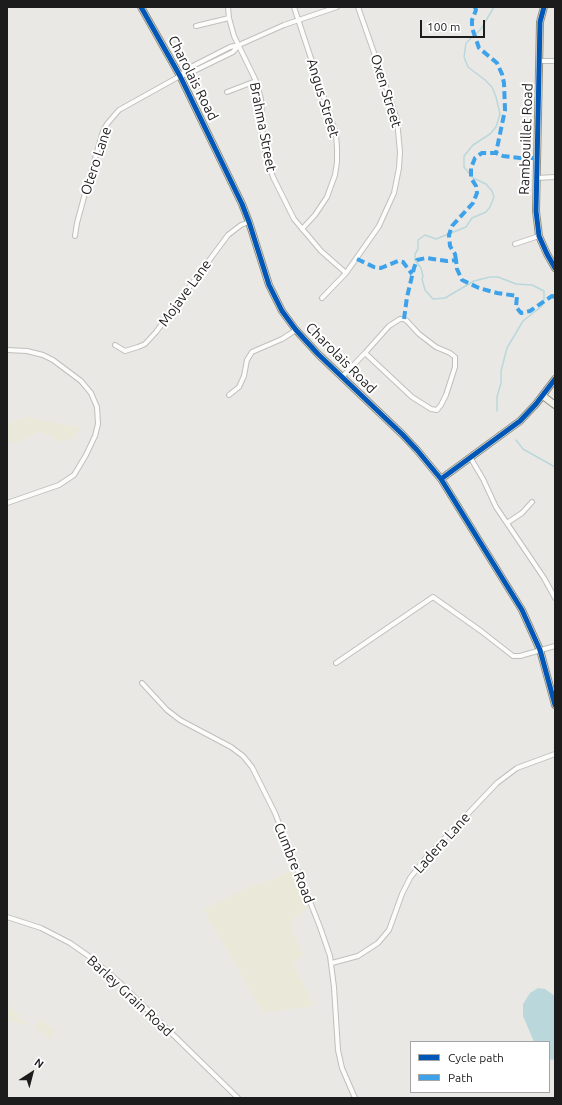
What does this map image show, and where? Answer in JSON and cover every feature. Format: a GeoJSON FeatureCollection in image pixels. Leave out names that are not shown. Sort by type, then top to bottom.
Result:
{"type":"FeatureCollection","features":[{"type":"Feature","properties":{"kind":"street","name":"Charolais Road"},"geometry":{"type":"LineString","coordinates":[[141,7],[180,76],[239,198],[249,222],[274,298],[296,330],[318,354],[412,444],[440,479],[516,598],[531,626],[540,650],[555,704]]}},
{"type":"Feature","properties":{"kind":"street","name":"Brahma Street"},"geometry":{"type":"LineString","coordinates":[[228,7],[229,18],[234,36],[256,81],[261,99],[263,138],[267,160],[273,178],[288,208],[302,229],[321,251],[346,273]]}},
{"type":"Feature","properties":{"kind":"street","name":"Angus Street"},"geometry":{"type":"LineString","coordinates":[[294,7],[336,134],[337,148],[335,175],[326,197],[315,215],[302,229]]}},
{"type":"Feature","properties":{"kind":"street","name":"Otero Lane"},"geometry":{"type":"LineString","coordinates":[[75,236],[77,223],[103,131],[118,110],[180,76],[187,69],[230,47],[239,45],[270,30],[337,7]]}},
{"type":"Feature","properties":{"kind":"street","name":"Oxen Street"},"geometry":{"type":"LineString","coordinates":[[322,298],[346,273],[370,242],[387,211],[394,193],[400,152],[397,120],[358,7]]}},
{"type":"Feature","properties":{"kind":"street","name":"Rambouillet Road"},"geometry":{"type":"LineString","coordinates":[[544,7],[540,22],[536,212],[539,236],[555,268]]}},
{"type":"Feature","properties":{"kind":"street"},"geometry":{"type":"LineString","coordinates":[[196,26],[229,18]]}},
{"type":"Feature","properties":{"kind":"street"},"geometry":{"type":"LineString","coordinates":[[540,61],[555,61]]}},
{"type":"Feature","properties":{"kind":"street"},"geometry":{"type":"LineString","coordinates":[[227,92],[256,81]]}},
{"type":"Feature","properties":{"kind":"street"},"geometry":{"type":"LineString","coordinates":[[536,178],[555,178]]}},
{"type":"Feature","properties":{"kind":"street","name":"Mojave Lane"},"geometry":{"type":"LineString","coordinates":[[115,345],[125,351],[145,344],[156,332],[228,235],[249,222]]}},
{"type":"Feature","properties":{"kind":"street"},"geometry":{"type":"LineString","coordinates":[[515,244],[539,236]]}},
{"type":"Feature","properties":{"kind":"street"},"geometry":{"type":"LineString","coordinates":[[342,377],[390,326],[397,320],[404,319],[419,334],[436,347],[450,353],[455,357],[455,367],[446,395],[441,405],[437,410],[431,409],[412,397],[365,353]]}},
{"type":"Feature","properties":{"kind":"street"},"geometry":{"type":"LineString","coordinates":[[229,395],[239,387],[244,376],[247,360],[252,352],[282,339],[296,330]]}},
{"type":"Feature","properties":{"kind":"street"},"geometry":{"type":"LineString","coordinates":[[7,350],[27,351],[43,355],[81,382],[91,393],[97,407],[98,424],[95,436],[74,475],[59,485],[7,503]]}},
{"type":"Feature","properties":{"kind":"street"},"geometry":{"type":"LineString","coordinates":[[440,479],[520,421],[543,396],[555,379]]}},
{"type":"Feature","properties":{"kind":"street"},"geometry":{"type":"LineString","coordinates":[[543,396],[555,405]]}},
{"type":"Feature","properties":{"kind":"street"},"geometry":{"type":"LineString","coordinates":[[470,457],[483,479],[496,507],[544,578],[555,598]]}},
{"type":"Feature","properties":{"kind":"street"},"geometry":{"type":"LineString","coordinates":[[507,523],[522,513],[532,502]]}},
{"type":"Feature","properties":{"kind":"street"},"geometry":{"type":"LineString","coordinates":[[336,663],[433,597],[513,656],[520,656],[555,646]]}},
{"type":"Feature","properties":{"kind":"street","name":"Cumbre Road"},"geometry":{"type":"LineString","coordinates":[[142,683],[167,710],[180,720],[231,747],[243,756],[252,766],[274,810],[320,927],[332,963],[338,1050],[342,1068],[355,1098]]}},
{"type":"Feature","properties":{"kind":"street","name":"Ladera Lane"},"geometry":{"type":"LineString","coordinates":[[332,963],[358,956],[378,943],[389,930],[402,894],[410,878],[424,860],[497,784],[517,768],[555,754]]}},
{"type":"Feature","properties":{"kind":"street","name":"Barley Grain Road"},"geometry":{"type":"LineString","coordinates":[[7,917],[41,928],[70,943],[90,957],[119,982],[238,1098]]}},
{"type":"Feature","properties":{"kind":"shaded area"},"geometry":{"type":"Polygon","coordinates":[[[28,417],[81,428],[71,439],[57,442],[52,436],[40,432],[15,443],[7,441],[7,424],[28,417]]]}},
{"type":"Feature","properties":{"kind":"shaded area"},"geometry":{"type":"Polygon","coordinates":[[[292,870],[309,907],[295,918],[290,926],[304,955],[293,963],[314,1006],[263,1013],[203,909],[249,887],[269,881],[292,870]]]}},
{"type":"Feature","properties":{"kind":"shaded area"},"geometry":{"type":"Polygon","coordinates":[[[7,1004],[29,1025],[7,1021],[7,1004]]]}},
{"type":"Feature","properties":{"kind":"shaded area"},"geometry":{"type":"Polygon","coordinates":[[[41,1019],[56,1031],[50,1039],[34,1027],[41,1019]]]}},
{"type":"Feature","properties":{"kind":"water"},"geometry":{"type":"Polygon","coordinates":[[[538,988],[545,989],[555,996],[555,1059],[550,1059],[550,1041],[534,1041],[523,1016],[523,1004],[530,993],[538,988]]]}},
{"type":"Feature","properties":{"kind":"waterway"},"geometry":{"type":"LineString","coordinates":[[494,7],[481,29],[466,43],[464,57],[468,67],[492,87],[500,114],[496,127],[490,134],[473,145],[464,156],[464,167],[473,178],[486,184],[492,191],[494,197],[486,212],[472,218],[466,227],[436,239],[425,235],[418,240],[418,249],[415,254],[415,260],[421,268],[425,290],[433,299],[445,298],[474,281],[490,277],[498,277],[516,284],[532,285],[544,291],[542,306],[523,321],[507,348],[501,371],[501,383],[497,397],[497,411]]}},
{"type":"Feature","properties":{"kind":"waterway"},"geometry":{"type":"LineString","coordinates":[[516,440],[523,449],[555,467]]}},
{"type":"Feature","properties":{"kind":"marked path"},"geometry":{"type":"LineString","coordinates":[[475,7],[476,10],[472,20],[472,28],[479,48],[497,63],[504,83],[505,110],[496,153]]}},
{"type":"Feature","properties":{"kind":"marked path"},"geometry":{"type":"LineString","coordinates":[[456,260],[455,254],[450,246],[449,235],[452,226],[473,203],[477,193],[476,186],[471,178],[471,168],[475,158],[482,153],[496,153],[503,156],[520,158],[537,158]]}},
{"type":"Feature","properties":{"kind":"marked path"},"geometry":{"type":"LineString","coordinates":[[404,319],[407,297],[414,268],[417,260],[426,258],[447,261],[456,260],[457,269],[462,280],[479,288],[517,296],[516,307],[521,313],[530,311],[552,296],[555,297]]}},
{"type":"Feature","properties":{"kind":"marked path"},"geometry":{"type":"LineString","coordinates":[[357,259],[374,267],[381,268],[398,261],[403,262],[412,274]]}},
{"type":"Feature","properties":{"kind":"cycle path"},"geometry":{"type":"LineString","coordinates":[[141,7],[180,76],[242,204],[269,285],[282,311],[296,330],[318,354],[402,434],[441,479],[522,610],[540,650],[555,705]]}},
{"type":"Feature","properties":{"kind":"cycle path"},"geometry":{"type":"LineString","coordinates":[[544,7],[540,22],[536,211],[539,236],[555,268]]}},
{"type":"Feature","properties":{"kind":"cycle path"},"geometry":{"type":"LineString","coordinates":[[441,479],[520,421],[536,404],[555,379]]}}]}
